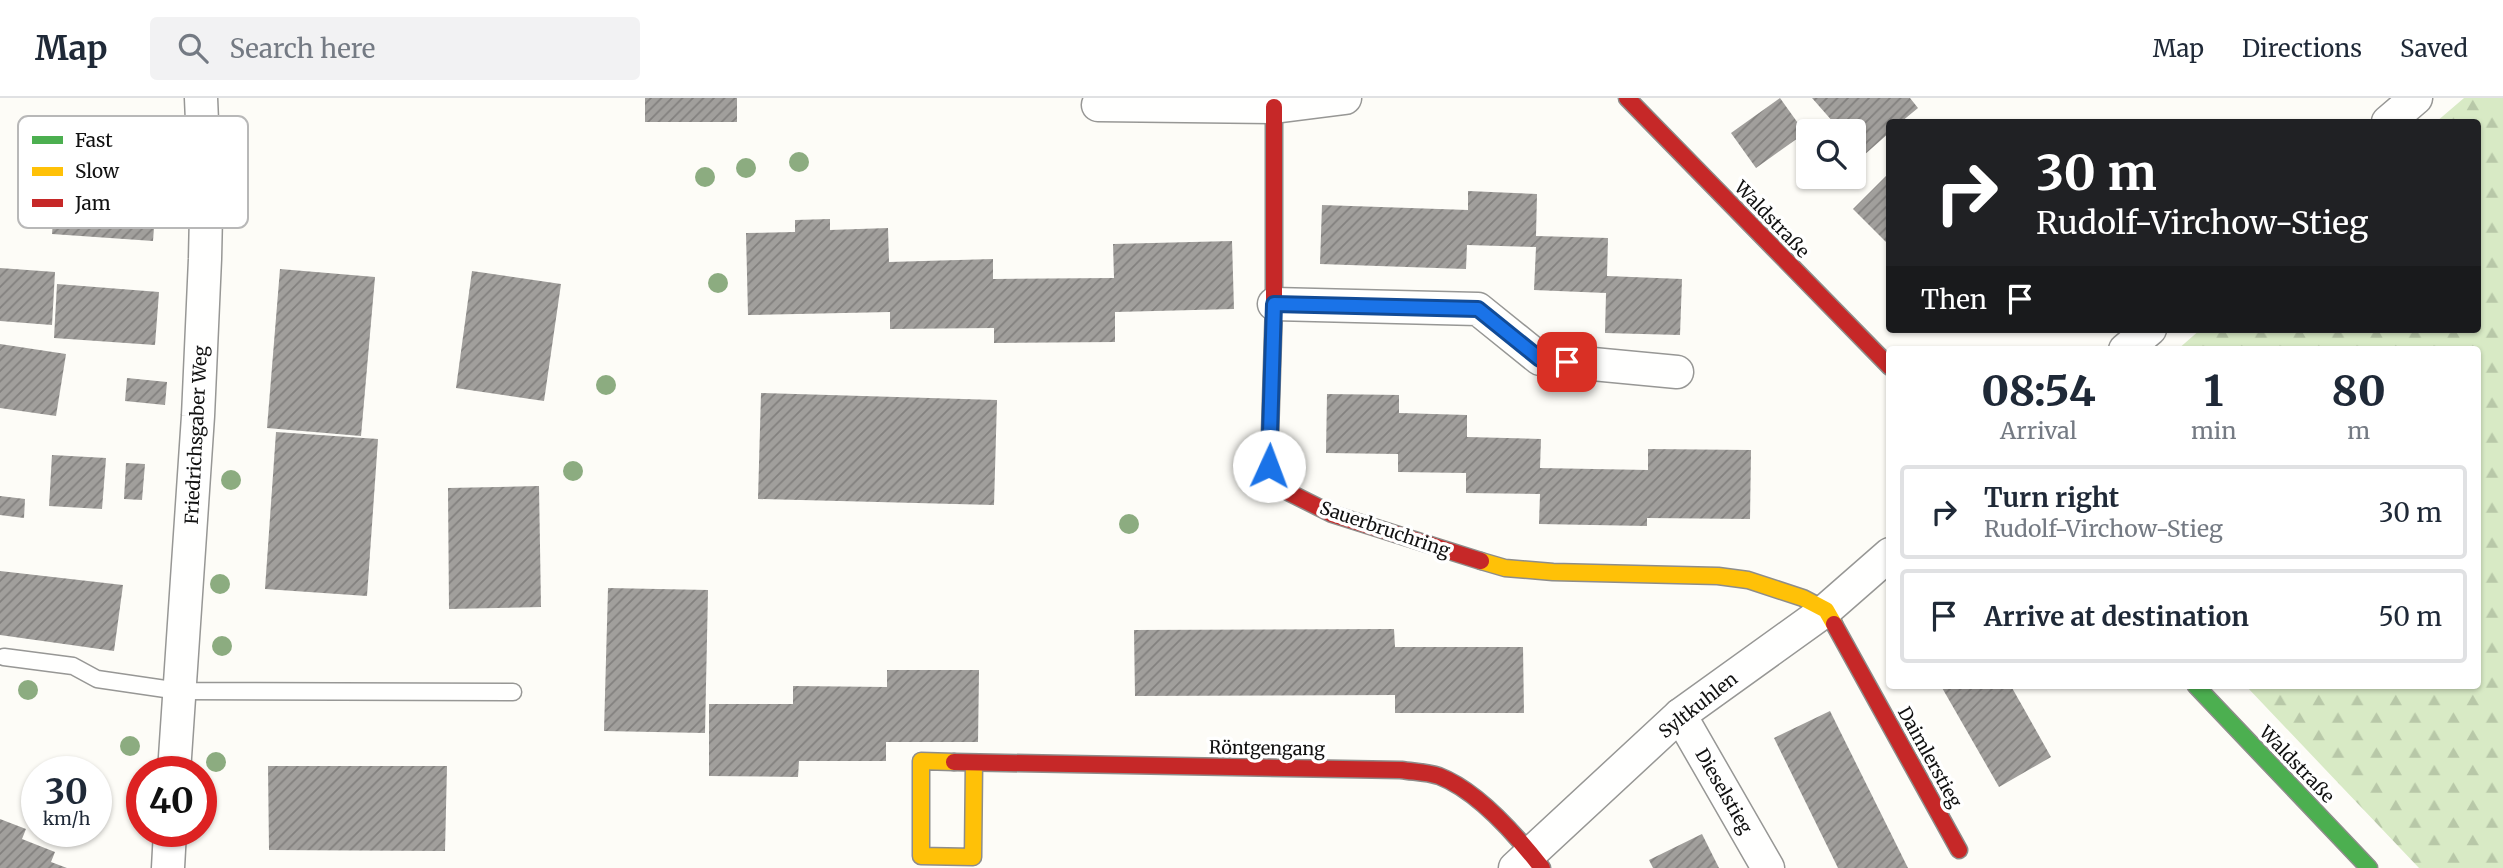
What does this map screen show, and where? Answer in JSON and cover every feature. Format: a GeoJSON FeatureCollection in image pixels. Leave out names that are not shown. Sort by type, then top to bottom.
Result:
{"type":"FeatureCollection","features":[{"type":"Feature","properties":{"kind":"street","name":"Friedrichsgaber Weg"},"geometry":{"type":"LineString","coordinates":[[201,98],[202,116]]}},
{"type":"Feature","properties":{"kind":"street"},"geometry":{"type":"LineString","coordinates":[[1098,105],[1274,107],[1345,98]]}},
{"type":"Feature","properties":{"kind":"street","name":"Waldstraße"},"geometry":{"type":"LineString","coordinates":[[1627,98],[1886,363]]}},
{"type":"Feature","properties":{"kind":"street"},"geometry":{"type":"LineString","coordinates":[[2392,119],[2416,98]]}},
{"type":"Feature","properties":{"kind":"street","name":"Sauerbruchring"},"geometry":{"type":"LineString","coordinates":[[1274,107],[1274,304],[1269,466],[1288,492],[1332,514],[1505,568],[1553,572],[1718,576],[1748,580],[1803,598],[1826,610]]}},
{"type":"Feature","properties":{"kind":"street","name":"Friedrichsgaber Weg"},"geometry":{"type":"LineString","coordinates":[[175,756],[198,416],[206,228]]}},
{"type":"Feature","properties":{"kind":"street"},"geometry":{"type":"LineString","coordinates":[[1274,304],[1478,309],[1540,359],[1677,372]]}},
{"type":"Feature","properties":{"kind":"street"},"geometry":{"type":"LineString","coordinates":[[2130,346],[2145,333]]}},
{"type":"Feature","properties":{"kind":"street","name":"Syltkuhlen"},"geometry":{"type":"LineString","coordinates":[[1530,863],[1680,715],[1826,610],[1886,558]]}},
{"type":"Feature","properties":{"kind":"street","name":"Daimlerstieg"},"geometry":{"type":"LineString","coordinates":[[1826,610],[1959,850]]}},
{"type":"Feature","properties":{"kind":"street","name":"Waldstraße"},"geometry":{"type":"LineString","coordinates":[[2199,689],[2370,868]]}},
{"type":"Feature","properties":{"kind":"street","name":"Dieselstieg"},"geometry":{"type":"LineString","coordinates":[[1680,715],[1769,868]]}},
{"type":"Feature","properties":{"kind":"street","name":"Röntgengang"},"geometry":{"type":"LineString","coordinates":[[974,763],[973,858],[921,856],[921,761],[1401,770],[1440,776],[1476,800],[1530,863]]}},
{"type":"Feature","properties":{"kind":"street"},"geometry":{"type":"LineString","coordinates":[[168,868],[169,847]]}},
{"type":"Feature","properties":{"kind":"lane"},"geometry":{"type":"LineString","coordinates":[[4,657],[73,666],[97,679],[179,691],[513,692]]}},
{"type":"Feature","properties":{"kind":"green space"},"geometry":{"type":"Polygon","coordinates":[[[2464,98],[2503,98],[2503,868],[2419,868],[2249,689],[2481,689],[2481,346],[2182,346],[2196,333],[2481,333],[2481,119],[2440,119],[2464,98]]]}},
{"type":"Feature","properties":{"kind":"building"},"geometry":{"type":"Polygon","coordinates":[[[645,98],[737,98],[737,122],[645,122],[645,98]]]}},
{"type":"Feature","properties":{"kind":"building"},"geometry":{"type":"Polygon","coordinates":[[[1780,98],[1796,120],[1796,139],[1756,168],[1731,133],[1780,98]]]}},
{"type":"Feature","properties":{"kind":"building"},"geometry":{"type":"Polygon","coordinates":[[[1812,98],[1910,98],[1918,108],[1905,119],[1886,119],[1886,136],[1866,153],[1866,119],[1830,119],[1812,98]]]}},
{"type":"Feature","properties":{"kind":"building"},"geometry":{"type":"Polygon","coordinates":[[[1886,176],[1886,242],[1853,209],[1886,176]]]}},
{"type":"Feature","properties":{"kind":"building"},"geometry":{"type":"Polygon","coordinates":[[[1468,191],[1537,194],[1536,236],[1608,238],[1607,276],[1682,279],[1680,335],[1605,333],[1606,293],[1534,290],[1536,247],[1467,245],[1466,269],[1320,264],[1322,205],[1468,210],[1468,191]]]}},
{"type":"Feature","properties":{"kind":"building"},"geometry":{"type":"Polygon","coordinates":[[[830,219],[830,230],[888,228],[889,262],[993,259],[993,279],[1114,278],[1113,244],[1232,241],[1234,309],[1115,312],[1115,342],[994,343],[994,328],[890,329],[890,312],[748,315],[746,233],[795,232],[795,220],[830,219]]]}},
{"type":"Feature","properties":{"kind":"building"},"geometry":{"type":"Polygon","coordinates":[[[52,228],[154,228],[153,241],[52,234],[52,228]]]}},
{"type":"Feature","properties":{"kind":"building"},"geometry":{"type":"Polygon","coordinates":[[[0,268],[55,272],[52,325],[0,321],[0,268]]]}},
{"type":"Feature","properties":{"kind":"building"},"geometry":{"type":"Polygon","coordinates":[[[280,269],[375,277],[361,436],[267,428],[280,269]]]}},
{"type":"Feature","properties":{"kind":"building"},"geometry":{"type":"Polygon","coordinates":[[[472,271],[561,284],[544,401],[456,388],[472,271]]]}},
{"type":"Feature","properties":{"kind":"building"},"geometry":{"type":"Polygon","coordinates":[[[57,284],[159,292],[155,345],[54,338],[57,284]]]}},
{"type":"Feature","properties":{"kind":"building"},"geometry":{"type":"Polygon","coordinates":[[[0,344],[66,354],[56,416],[0,408],[0,344]]]}},
{"type":"Feature","properties":{"kind":"building"},"geometry":{"type":"Polygon","coordinates":[[[127,378],[167,382],[165,405],[125,401],[127,378]]]}},
{"type":"Feature","properties":{"kind":"building"},"geometry":{"type":"Polygon","coordinates":[[[761,393],[997,400],[994,505],[758,499],[761,393]]]}},
{"type":"Feature","properties":{"kind":"building"},"geometry":{"type":"Polygon","coordinates":[[[1327,394],[1399,395],[1399,413],[1467,415],[1467,437],[1541,439],[1540,468],[1648,470],[1648,449],[1751,450],[1750,519],[1647,518],[1647,526],[1539,524],[1540,494],[1466,493],[1466,473],[1398,472],[1398,454],[1326,453],[1327,394]]]}},
{"type":"Feature","properties":{"kind":"building"},"geometry":{"type":"Polygon","coordinates":[[[276,432],[378,439],[367,596],[265,589],[276,432]]]}},
{"type":"Feature","properties":{"kind":"building"},"geometry":{"type":"Polygon","coordinates":[[[52,455],[106,458],[102,509],[49,506],[52,455]]]}},
{"type":"Feature","properties":{"kind":"building"},"geometry":{"type":"Polygon","coordinates":[[[126,463],[145,464],[142,500],[124,499],[126,463]]]}},
{"type":"Feature","properties":{"kind":"building"},"geometry":{"type":"Polygon","coordinates":[[[539,486],[541,607],[449,609],[448,488],[539,486]]]}},
{"type":"Feature","properties":{"kind":"building"},"geometry":{"type":"Polygon","coordinates":[[[0,496],[25,499],[24,518],[0,515],[0,496]]]}},
{"type":"Feature","properties":{"kind":"building"},"geometry":{"type":"Polygon","coordinates":[[[0,571],[123,585],[114,651],[0,635],[0,571]]]}},
{"type":"Feature","properties":{"kind":"building"},"geometry":{"type":"Polygon","coordinates":[[[608,588],[708,590],[705,733],[604,731],[608,588]]]}},
{"type":"Feature","properties":{"kind":"building"},"geometry":{"type":"Polygon","coordinates":[[[1394,629],[1395,647],[1523,647],[1524,713],[1395,713],[1395,695],[1135,696],[1134,630],[1394,629]]]}},
{"type":"Feature","properties":{"kind":"building"},"geometry":{"type":"Polygon","coordinates":[[[887,670],[979,670],[978,742],[886,742],[886,761],[799,761],[798,777],[709,776],[709,704],[793,704],[793,686],[887,687],[887,670]]]}},
{"type":"Feature","properties":{"kind":"building"},"geometry":{"type":"Polygon","coordinates":[[[1943,689],[2013,689],[2051,757],[1999,787],[1943,689]]]}},
{"type":"Feature","properties":{"kind":"building"},"geometry":{"type":"Polygon","coordinates":[[[1830,711],[1908,868],[1838,868],[1774,738],[1830,711]]]}},
{"type":"Feature","properties":{"kind":"building"},"geometry":{"type":"Polygon","coordinates":[[[268,766],[447,766],[445,851],[269,850],[268,766]]]}},
{"type":"Feature","properties":{"kind":"building"},"geometry":{"type":"Polygon","coordinates":[[[0,819],[21,827],[21,847],[42,847],[55,852],[51,862],[67,868],[0,868],[0,819]]]}},
{"type":"Feature","properties":{"kind":"building"},"geometry":{"type":"Polygon","coordinates":[[[1702,834],[1719,868],[1653,868],[1649,860],[1702,834]]]}},
{"type":"Feature","properties":{"kind":"traffic: fast"},"geometry":{"type":"LineString","coordinates":[[2199,689],[2369,868]]}},
{"type":"Feature","properties":{"kind":"traffic: slow"},"geometry":{"type":"LineString","coordinates":[[1481,561],[1505,568],[1553,572],[1718,576],[1748,580],[1803,598],[1826,610],[1834,624]]}},
{"type":"Feature","properties":{"kind":"traffic: slow"},"geometry":{"type":"LineString","coordinates":[[954,762],[921,761],[921,856],[973,857],[974,763]]}},
{"type":"Feature","properties":{"kind":"traffic: jam"},"geometry":{"type":"LineString","coordinates":[[1627,98],[1886,363]]}},
{"type":"Feature","properties":{"kind":"traffic: jam"},"geometry":{"type":"LineString","coordinates":[[1274,107],[1274,304],[1269,466],[1288,492],[1332,514],[1481,561]]}},
{"type":"Feature","properties":{"kind":"traffic: jam"},"geometry":{"type":"LineString","coordinates":[[1834,624],[1959,850]]}},
{"type":"Feature","properties":{"kind":"traffic: jam"},"geometry":{"type":"LineString","coordinates":[[954,762],[1401,770],[1430,774],[1454,783],[1482,803],[1509,829],[1542,868]]}},
{"type":"Feature","properties":{"kind":"route"},"geometry":{"type":"LineString","coordinates":[[1269,466],[1274,304],[1478,309],[1540,359],[1567,362]]}}]}
